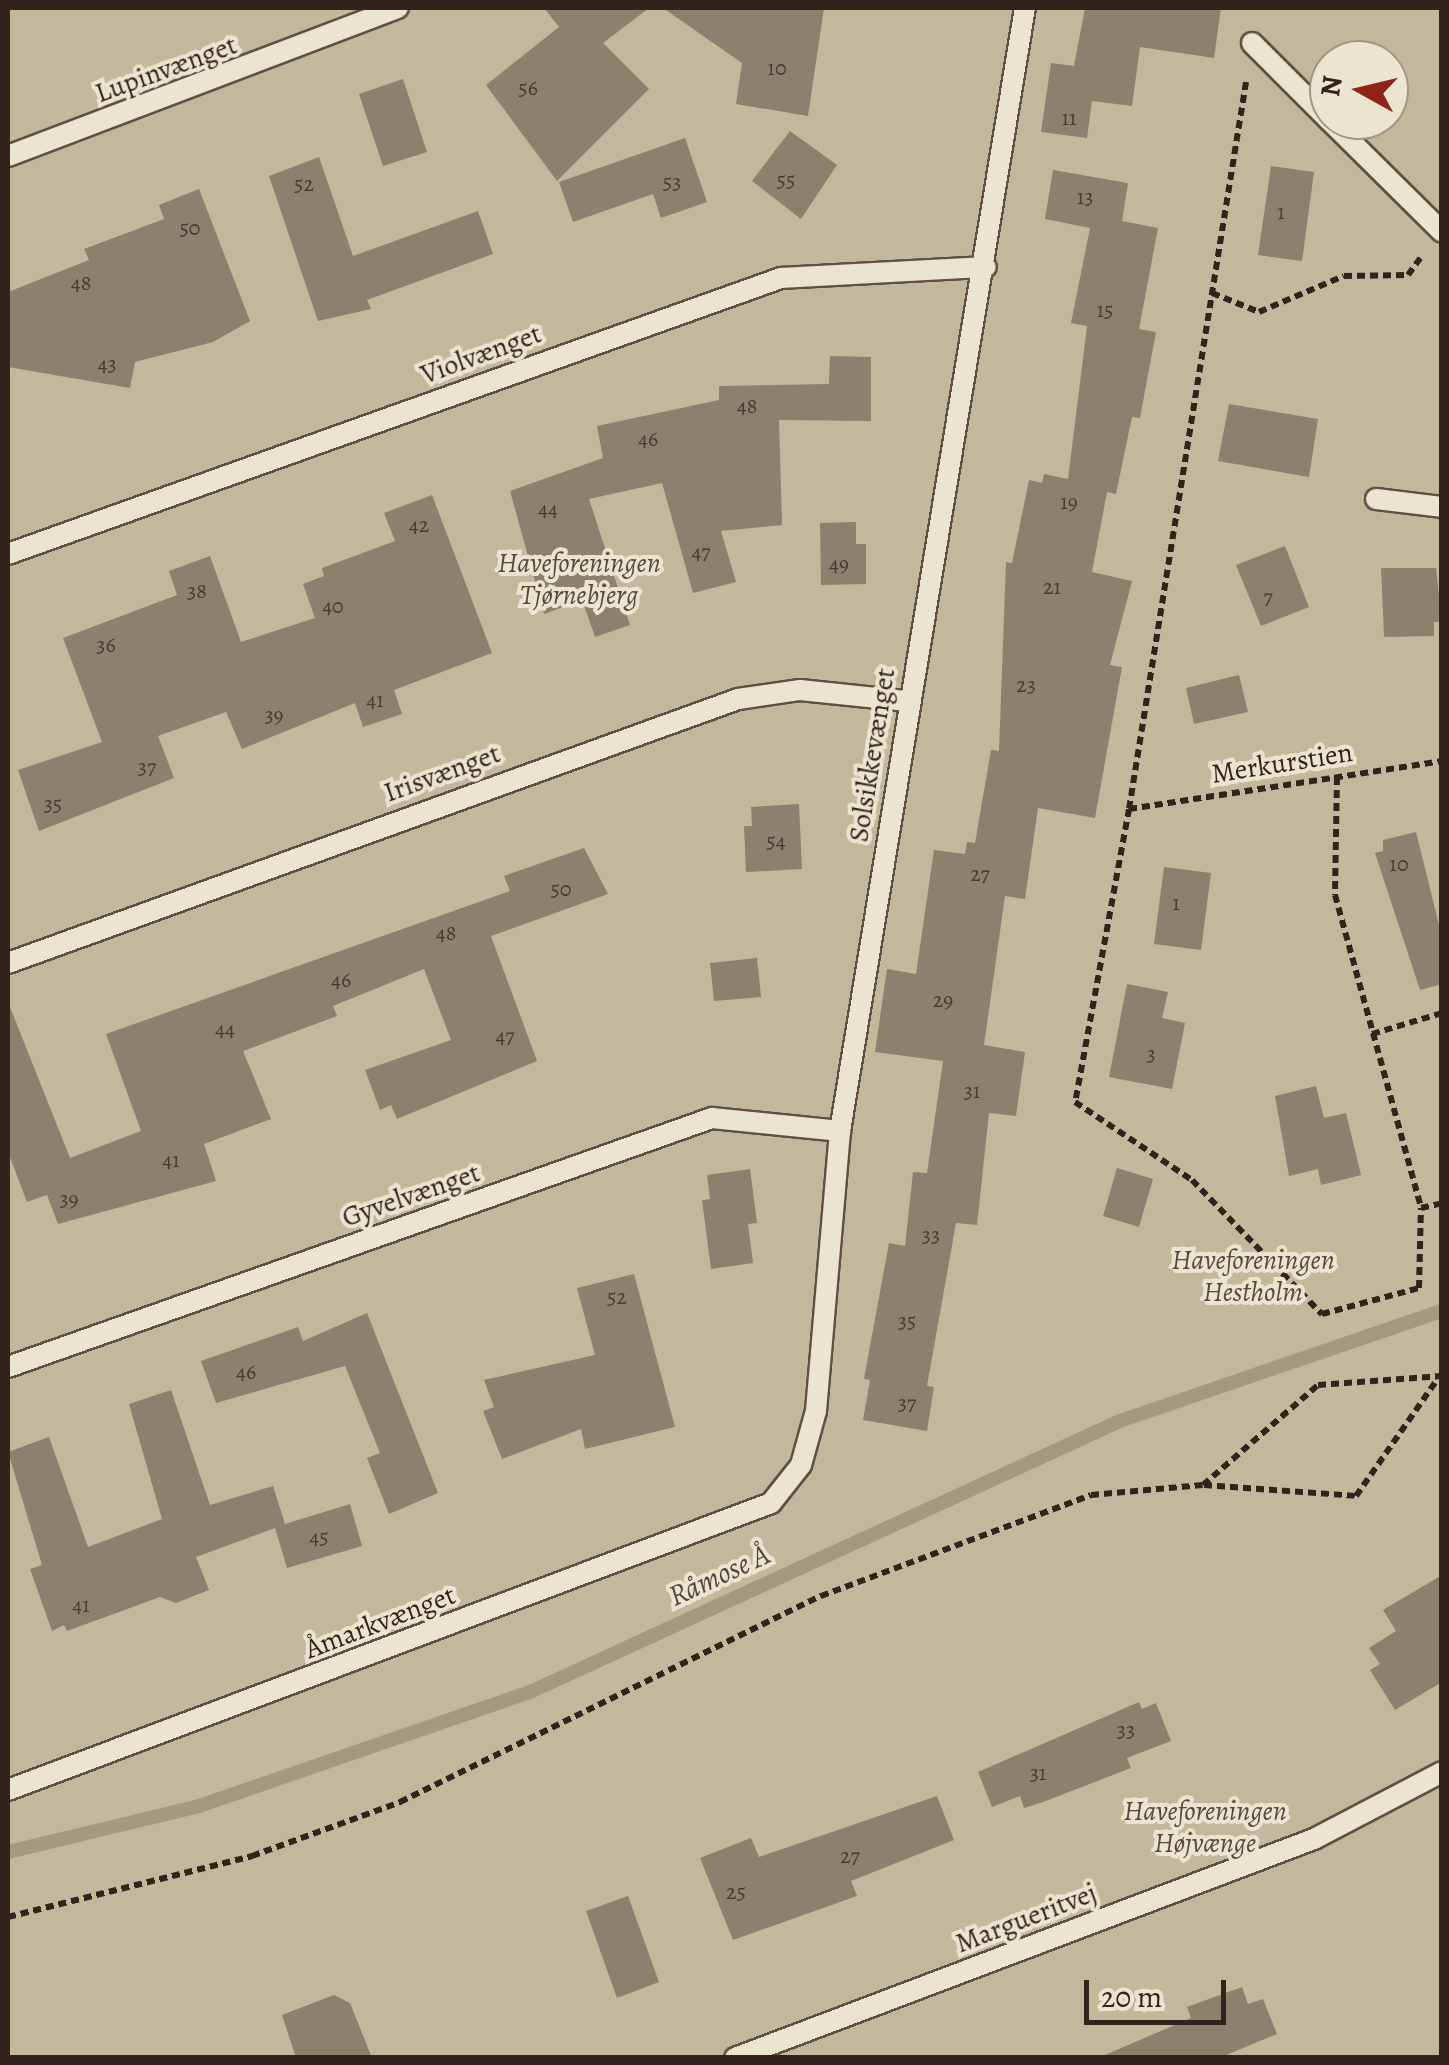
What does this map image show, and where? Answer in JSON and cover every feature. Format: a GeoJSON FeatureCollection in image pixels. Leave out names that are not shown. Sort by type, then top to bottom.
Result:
{"type":"FeatureCollection","features":[{"type":"Feature","properties":{"kind":"lane","name":"Lupinvænget"},"geometry":{"type":"LineString","coordinates":[[8,156],[398,8]]}},
{"type":"Feature","properties":{"kind":"lane","name":"Solsikkevænget"},"geometry":{"type":"LineString","coordinates":[[771,1503],[801,1465],[816,1410],[840,1131],[908,701],[986,268],[1024,8]]}},
{"type":"Feature","properties":{"kind":"lane"},"geometry":{"type":"LineString","coordinates":[[1252,44],[1309,100]]}},
{"type":"Feature","properties":{"kind":"lane"},"geometry":{"type":"LineString","coordinates":[[1349,140],[1441,231]]}},
{"type":"Feature","properties":{"kind":"lane","name":"Violvænget"},"geometry":{"type":"LineString","coordinates":[[8,554],[781,278],[986,268]]}},
{"type":"Feature","properties":{"kind":"lane"},"geometry":{"type":"LineString","coordinates":[[1376,500],[1442,506]]}},
{"type":"Feature","properties":{"kind":"lane","name":"Irisvænget"},"geometry":{"type":"LineString","coordinates":[[8,963],[738,699],[800,690],[908,701]]}},
{"type":"Feature","properties":{"kind":"lane","name":"Gyvelvænget"},"geometry":{"type":"LineString","coordinates":[[8,1367],[712,1118],[840,1131]]}},
{"type":"Feature","properties":{"kind":"lane","name":"Åmarkvænget"},"geometry":{"type":"LineString","coordinates":[[8,1790],[771,1503]]}},
{"type":"Feature","properties":{"kind":"lane","name":"Margueritvej"},"geometry":{"type":"LineString","coordinates":[[734,2058],[1314,1838],[1442,1772]]}},
{"type":"Feature","properties":{"kind":"path"},"geometry":{"type":"LineString","coordinates":[[1252,44],[1130,809],[1075,1102],[1192,1180],[1322,1314],[1419,1288],[1421,1208],[1334,895],[1337,777]]}},
{"type":"Feature","properties":{"kind":"path"},"geometry":{"type":"LineString","coordinates":[[1212,294],[1259,312],[1344,276],[1408,276],[1441,231]]}},
{"type":"Feature","properties":{"kind":"path","name":"Merkurstien"},"geometry":{"type":"LineString","coordinates":[[1130,809],[1442,761]]}},
{"type":"Feature","properties":{"kind":"path"},"geometry":{"type":"LineString","coordinates":[[1372,1034],[1442,1012]]}},
{"type":"Feature","properties":{"kind":"path"},"geometry":{"type":"LineString","coordinates":[[1421,1208],[1442,1203]]}},
{"type":"Feature","properties":{"kind":"path"},"geometry":{"type":"LineString","coordinates":[[1203,1485],[1318,1385],[1440,1377]]}},
{"type":"Feature","properties":{"kind":"path"},"geometry":{"type":"LineString","coordinates":[[8,1917],[252,1856],[400,1802],[821,1596],[1090,1495],[1203,1485],[1356,1496],[1440,1377]]}},
{"type":"Feature","properties":{"kind":"green space","name":"Haveforeningen Tjørnebjerg"},"geometry":{"type":"Polygon","coordinates":[[[8,8],[1441,8],[1441,2057],[8,2058],[8,8]]]}},
{"type":"Feature","properties":{"kind":"building"},"geometry":{"type":"Polygon","coordinates":[[[544,8],[649,8],[603,43],[649,89],[557,181],[486,85],[559,27],[544,8]]]}},
{"type":"Feature","properties":{"kind":"building"},"geometry":{"type":"Polygon","coordinates":[[[663,8],[824,8],[808,116],[736,104],[742,63],[663,8]]]}},
{"type":"Feature","properties":{"kind":"building"},"geometry":{"type":"Polygon","coordinates":[[[1085,8],[1221,8],[1214,58],[1140,47],[1132,106],[1092,101],[1087,138],[1041,132],[1051,63],[1074,66],[1085,8]]]}},
{"type":"Feature","properties":{"kind":"building"},"geometry":{"type":"Polygon","coordinates":[[[403,79],[427,152],[383,166],[359,94],[403,79]]]}},
{"type":"Feature","properties":{"kind":"building"},"geometry":{"type":"Polygon","coordinates":[[[790,131],[837,165],[801,219],[752,181],[790,131]]]}},
{"type":"Feature","properties":{"kind":"building"},"geometry":{"type":"Polygon","coordinates":[[[685,138],[707,202],[661,218],[653,194],[573,222],[559,182],[685,138]]]}},
{"type":"Feature","properties":{"kind":"building"},"geometry":{"type":"Polygon","coordinates":[[[319,157],[353,256],[478,211],[493,254],[367,300],[371,309],[318,321],[269,176],[319,157]]]}},
{"type":"Feature","properties":{"kind":"building"},"geometry":{"type":"Polygon","coordinates":[[[1271,166],[1314,172],[1302,261],[1258,255],[1271,166]]]}},
{"type":"Feature","properties":{"kind":"building"},"geometry":{"type":"Polygon","coordinates":[[[1053,170],[1128,183],[1122,221],[1158,228],[1139,329],[1156,332],[1140,418],[1132,417],[1116,494],[1107,492],[1092,572],[1132,581],[1110,665],[1122,667],[1095,818],[1038,808],[1025,899],[1005,896],[984,1045],[1025,1052],[1016,1116],[989,1113],[977,1225],[956,1223],[927,1386],[934,1387],[927,1431],[863,1420],[870,1380],[864,1379],[889,1243],[905,1246],[913,1172],[927,1173],[943,1061],[875,1052],[887,969],[916,974],[934,850],[965,854],[967,842],[975,843],[991,750],[999,751],[1006,562],[1012,563],[1029,480],[1042,483],[1044,474],[1068,479],[1087,326],[1071,323],[1090,228],[1045,219],[1053,170]]]}},
{"type":"Feature","properties":{"kind":"building"},"geometry":{"type":"Polygon","coordinates":[[[199,189],[250,321],[213,342],[135,362],[130,388],[8,367],[8,292],[89,260],[84,249],[164,219],[159,205],[199,189]]]}},
{"type":"Feature","properties":{"kind":"building"},"geometry":{"type":"Polygon","coordinates":[[[830,356],[871,357],[871,421],[779,420],[782,525],[721,531],[736,582],[693,593],[662,483],[589,499],[630,625],[595,637],[582,600],[544,614],[510,491],[603,458],[597,426],[719,400],[719,386],[829,384],[830,356]]]}},
{"type":"Feature","properties":{"kind":"building"},"geometry":{"type":"Polygon","coordinates":[[[1229,404],[1318,419],[1309,477],[1218,461],[1229,404]]]}},
{"type":"Feature","properties":{"kind":"building"},"geometry":{"type":"Polygon","coordinates":[[[432,495],[492,653],[394,690],[402,714],[363,727],[355,703],[242,749],[226,712],[158,736],[174,778],[39,831],[18,770],[102,742],[63,638],[177,595],[169,571],[210,556],[241,642],[315,618],[303,584],[324,576],[322,568],[395,541],[384,513],[432,495]]]}},
{"type":"Feature","properties":{"kind":"building"},"geometry":{"type":"Polygon","coordinates":[[[856,522],[856,544],[866,544],[866,584],[821,585],[820,523],[856,522]]]}},
{"type":"Feature","properties":{"kind":"building"},"geometry":{"type":"Polygon","coordinates":[[[1285,546],[1309,607],[1261,626],[1236,565],[1285,546]]]}},
{"type":"Feature","properties":{"kind":"building"},"geometry":{"type":"Polygon","coordinates":[[[1381,568],[1436,568],[1442,622],[1434,622],[1434,636],[1384,637],[1381,568]]]}},
{"type":"Feature","properties":{"kind":"building"},"geometry":{"type":"Polygon","coordinates":[[[1239,675],[1248,712],[1194,724],[1186,688],[1239,675]]]}},
{"type":"Feature","properties":{"kind":"building"},"geometry":{"type":"Polygon","coordinates":[[[799,804],[802,869],[746,872],[744,826],[752,826],[751,807],[799,804]]]}},
{"type":"Feature","properties":{"kind":"building"},"geometry":{"type":"Polygon","coordinates":[[[1416,832],[1442,937],[1442,984],[1420,990],[1375,853],[1383,851],[1383,840],[1416,832]]]}},
{"type":"Feature","properties":{"kind":"building"},"geometry":{"type":"Polygon","coordinates":[[[584,848],[608,894],[491,936],[537,1061],[397,1119],[391,1105],[380,1110],[365,1070],[451,1040],[424,969],[333,1006],[337,1016],[243,1051],[271,1119],[204,1144],[216,1181],[58,1224],[47,1195],[27,1202],[8,1152],[8,1002],[70,1158],[141,1131],[106,1034],[510,891],[504,876],[584,848]]]}},
{"type":"Feature","properties":{"kind":"building"},"geometry":{"type":"Polygon","coordinates":[[[1164,867],[1211,873],[1201,950],[1154,944],[1164,867]]]}},
{"type":"Feature","properties":{"kind":"building"},"geometry":{"type":"Polygon","coordinates":[[[757,958],[761,997],[714,1001],[710,963],[757,958]]]}},
{"type":"Feature","properties":{"kind":"building"},"geometry":{"type":"Polygon","coordinates":[[[1127,984],[1168,992],[1162,1018],[1185,1023],[1172,1089],[1109,1077],[1127,984]]]}},
{"type":"Feature","properties":{"kind":"building"},"geometry":{"type":"Polygon","coordinates":[[[1316,1086],[1324,1118],[1346,1113],[1361,1175],[1321,1185],[1318,1169],[1289,1176],[1275,1096],[1316,1086]]]}},
{"type":"Feature","properties":{"kind":"building"},"geometry":{"type":"Polygon","coordinates":[[[1117,1168],[1153,1179],[1139,1227],[1103,1216],[1117,1168]]]}},
{"type":"Feature","properties":{"kind":"building"},"geometry":{"type":"Polygon","coordinates":[[[750,1169],[757,1223],[748,1224],[753,1263],[711,1269],[702,1200],[710,1199],[707,1175],[750,1169]]]}},
{"type":"Feature","properties":{"kind":"building"},"geometry":{"type":"Polygon","coordinates":[[[634,1274],[675,1427],[585,1449],[581,1429],[502,1459],[483,1411],[494,1407],[484,1380],[595,1355],[577,1288],[634,1274]]]}},
{"type":"Feature","properties":{"kind":"building"},"geometry":{"type":"Polygon","coordinates":[[[367,1313],[438,1493],[389,1514],[367,1458],[380,1453],[345,1366],[216,1403],[201,1361],[298,1327],[303,1341],[367,1313]]]}},
{"type":"Feature","properties":{"kind":"building"},"geometry":{"type":"Polygon","coordinates":[[[171,1390],[210,1505],[273,1486],[285,1524],[350,1504],[362,1546],[287,1568],[275,1528],[196,1557],[209,1590],[176,1603],[160,1597],[67,1631],[64,1625],[52,1631],[30,1569],[42,1565],[8,1452],[49,1437],[88,1547],[162,1519],[129,1404],[171,1390]]]}},
{"type":"Feature","properties":{"kind":"building"},"geometry":{"type":"Polygon","coordinates":[[[1442,1575],[1442,1682],[1395,1710],[1370,1670],[1380,1664],[1369,1648],[1396,1631],[1383,1610],[1442,1575]]]}},
{"type":"Feature","properties":{"kind":"building"},"geometry":{"type":"Polygon","coordinates":[[[1139,1702],[1142,1709],[1156,1703],[1171,1741],[1127,1758],[1131,1768],[1043,1802],[1024,1808],[1020,1796],[992,1807],[978,1772],[1139,1702]]]}},
{"type":"Feature","properties":{"kind":"building"},"geometry":{"type":"Polygon","coordinates":[[[937,1796],[954,1840],[851,1881],[857,1896],[733,1940],[700,1858],[751,1838],[759,1857],[937,1796]]]}},
{"type":"Feature","properties":{"kind":"building"},"geometry":{"type":"Polygon","coordinates":[[[628,1896],[659,1982],[617,1998],[586,1911],[628,1896]]]}},
{"type":"Feature","properties":{"kind":"building"},"geometry":{"type":"Polygon","coordinates":[[[1242,1987],[1248,2004],[1263,1999],[1277,2034],[1219,2058],[1098,2058],[1191,2018],[1187,2007],[1242,1987]]]}},
{"type":"Feature","properties":{"kind":"building"},"geometry":{"type":"Polygon","coordinates":[[[334,1995],[350,2003],[372,2058],[296,2058],[282,2015],[334,1995]]]}},
{"type":"Feature","properties":{"kind":"waterway","name":"Råmose Å"},"geometry":{"type":"LineString","coordinates":[[8,1852],[199,1806],[528,1693],[1120,1421],[1442,1311]]}},
{"type":"Feature","properties":{"kind":"park label","name":"Haveforeningen Hestholm"},"geometry":{"type":"Point","coordinates":[1253,1276]}},
{"type":"Feature","properties":{"kind":"park label","name":"Haveforeningen Højvænge"},"geometry":{"type":"Point","coordinates":[1205,1827]}}]}
